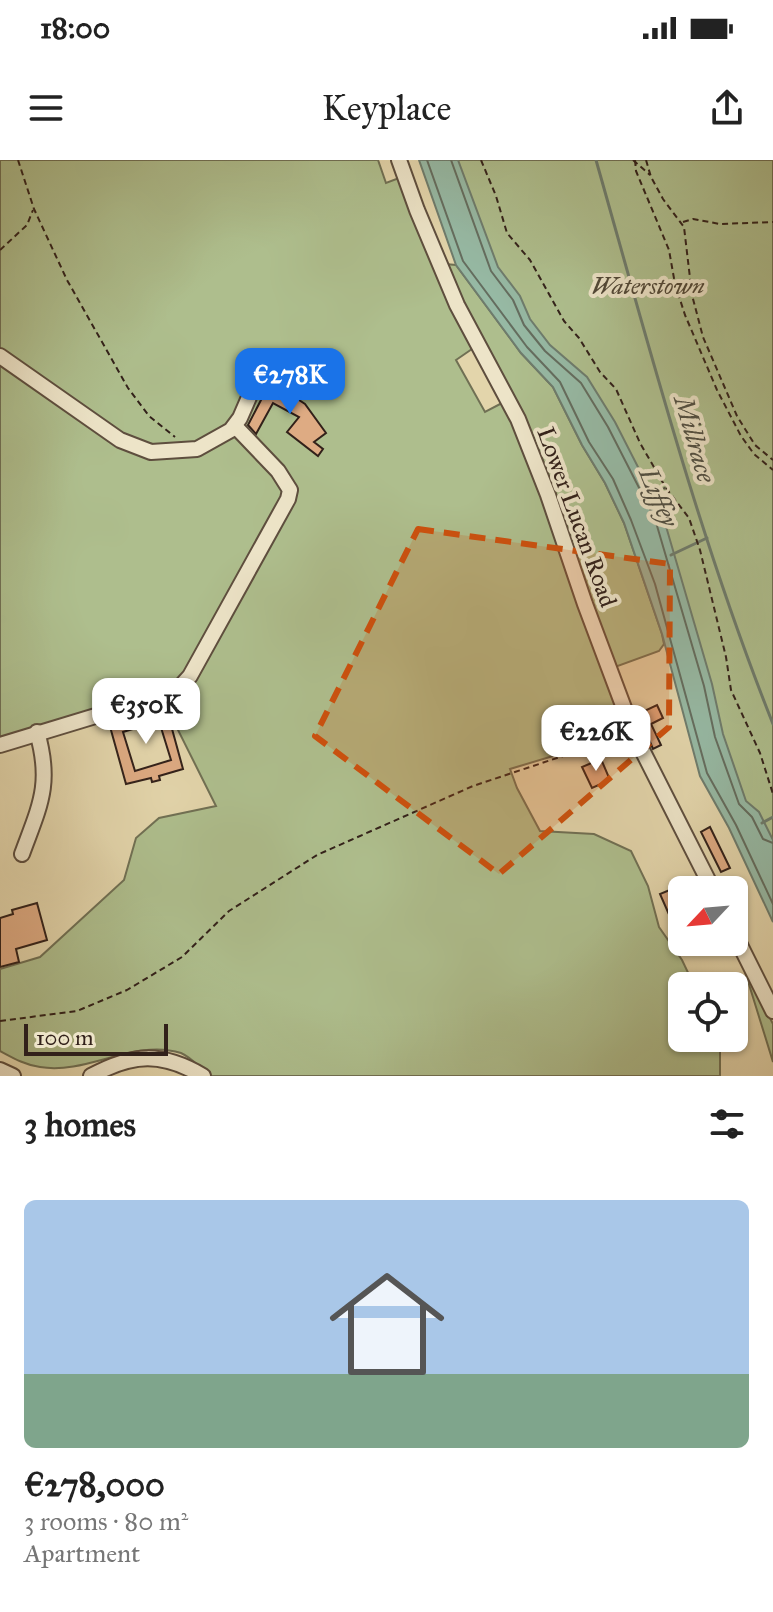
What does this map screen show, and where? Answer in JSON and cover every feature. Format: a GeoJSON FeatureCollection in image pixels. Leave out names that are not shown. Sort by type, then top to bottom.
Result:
{"type":"FeatureCollection","features":[{"type":"Feature","properties":{"kind":"street","name":"Lower Lucan Road"},"geometry":{"type":"LineString","coordinates":[[399,160],[457,305],[518,419],[638,741],[706,876]]}},
{"type":"Feature","properties":{"kind":"street"},"geometry":{"type":"LineString","coordinates":[[0,356],[120,440],[151,452],[197,449],[235,426],[256,381]]}},
{"type":"Feature","properties":{"kind":"street"},"geometry":{"type":"LineString","coordinates":[[0,745],[168,694],[190,676],[288,499],[290,490],[278,471],[235,426]]}},
{"type":"Feature","properties":{"kind":"street"},"geometry":{"type":"LineString","coordinates":[[22,854],[45,788],[44,755],[37,732]]}},
{"type":"Feature","properties":{"kind":"street"},"geometry":{"type":"LineString","coordinates":[[746,956],[773,1011]]}},
{"type":"Feature","properties":{"kind":"street"},"geometry":{"type":"LineString","coordinates":[[91,1076],[128,1060],[157,1057],[181,1063],[203,1076]]}},
{"type":"Feature","properties":{"kind":"street"},"geometry":{"type":"LineString","coordinates":[[0,1070],[13,1076]]}},
{"type":"Feature","properties":{"kind":"path"},"geometry":{"type":"LineString","coordinates":[[18,160],[34,209],[67,280],[128,388],[149,416],[181,442],[182,451]]}},
{"type":"Feature","properties":{"kind":"path"},"geometry":{"type":"LineString","coordinates":[[481,160],[507,233],[530,260],[564,321],[616,389],[640,443],[666,488],[689,518],[700,550],[731,690],[760,753],[773,794]]}},
{"type":"Feature","properties":{"kind":"path"},"geometry":{"type":"LineString","coordinates":[[646,160],[663,199],[682,222],[692,295],[703,337],[737,416],[755,445],[773,460]]}},
{"type":"Feature","properties":{"kind":"path"},"geometry":{"type":"LineString","coordinates":[[634,161],[650,175]]}},
{"type":"Feature","properties":{"kind":"path"},"geometry":{"type":"LineString","coordinates":[[634,161],[669,250],[685,315],[711,377],[741,436],[754,454],[773,470]]}},
{"type":"Feature","properties":{"kind":"path"},"geometry":{"type":"LineString","coordinates":[[0,250],[27,225],[34,209]]}},
{"type":"Feature","properties":{"kind":"path"},"geometry":{"type":"LineString","coordinates":[[682,222],[693,219],[720,224],[773,222]]}},
{"type":"Feature","properties":{"kind":"path"},"geometry":{"type":"LineString","coordinates":[[0,1021],[77,1011],[127,990],[182,957],[229,911],[290,870],[473,786],[575,752],[638,741]]}},
{"type":"Feature","properties":{"kind":"highlighted area"},"geometry":{"type":"Polygon","coordinates":[[[418,529],[670,564],[669,727],[499,874],[315,736],[418,529]]]}},
{"type":"Feature","properties":{"kind":"green space"},"geometry":{"type":"Polygon","coordinates":[[[0,160],[378,160],[386,183],[399,178],[450,304],[472,349],[456,360],[485,412],[504,402],[531,464],[626,734],[510,769],[517,788],[540,831],[594,834],[631,851],[648,886],[659,927],[668,940],[668,956],[679,956],[688,972],[668,972],[668,1052],[720,1052],[720,1076],[210,1076],[185,1055],[163,1050],[128,1053],[58,1068],[19,1061],[0,1051],[0,969],[40,957],[124,880],[136,838],[159,818],[216,806],[174,722],[166,688],[0,738],[0,160]]]}},
{"type":"Feature","properties":{"kind":"green space","name":"Waterstown"},"geometry":{"type":"Polygon","coordinates":[[[442,160],[773,160],[773,882],[659,562],[509,313],[442,160]]]}},
{"type":"Feature","properties":{"kind":"green space"},"geometry":{"type":"Polygon","coordinates":[[[445,264],[456,265],[521,353],[553,387],[624,523],[662,634],[664,644],[659,651],[615,667],[543,461],[445,264]]]}},
{"type":"Feature","properties":{"kind":"green space"},"geometry":{"type":"Polygon","coordinates":[[[748,975],[773,1024],[773,1062],[748,981],[748,975]]]}},
{"type":"Feature","properties":{"kind":"water"},"geometry":{"type":"Polygon","coordinates":[[[419,160],[458,160],[498,267],[550,345],[587,377],[615,422],[663,516],[712,684],[723,734],[746,801],[759,812],[773,840],[773,922],[729,828],[700,776],[662,634],[624,523],[553,387],[521,353],[456,265],[419,160]]]}},
{"type":"Feature","properties":{"kind":"building"},"geometry":{"type":"Polygon","coordinates":[[[274,375],[285,382],[281,388],[305,404],[326,433],[314,442],[323,449],[318,456],[287,432],[299,417],[273,403],[256,434],[248,425],[274,375]]]}},
{"type":"Feature","properties":{"kind":"building"},"geometry":{"type":"Polygon","coordinates":[[[657,705],[663,718],[651,724],[661,745],[653,749],[638,714],[657,705]]]}},
{"type":"Feature","properties":{"kind":"building"},"geometry":{"type":"Polygon","coordinates":[[[166,707],[183,769],[159,776],[160,780],[152,782],[151,778],[126,784],[109,723],[166,707]],[[159,721],[123,732],[135,771],[171,760],[159,721]]]}},
{"type":"Feature","properties":{"kind":"building"},"geometry":{"type":"Polygon","coordinates":[[[601,759],[610,780],[592,788],[582,767],[601,759]]]}},
{"type":"Feature","properties":{"kind":"building"},"geometry":{"type":"Polygon","coordinates":[[[710,827],[730,868],[721,872],[701,832],[710,827]]]}},
{"type":"Feature","properties":{"kind":"building"},"geometry":{"type":"Polygon","coordinates":[[[668,891],[668,912],[660,894],[668,891]]]}},
{"type":"Feature","properties":{"kind":"building"},"geometry":{"type":"Polygon","coordinates":[[[37,903],[47,940],[16,949],[19,962],[0,967],[0,918],[13,914],[12,910],[37,903]]]}},
{"type":"Feature","properties":{"kind":"waterway","name":"Millrace"},"geometry":{"type":"LineString","coordinates":[[596,160],[699,515],[773,724]]}},
{"type":"Feature","properties":{"kind":"waterway"},"geometry":{"type":"LineString","coordinates":[[671,555],[707,538]]}},
{"type":"Feature","properties":{"kind":"waterway"},"geometry":{"type":"LineString","coordinates":[[762,823],[773,817]]}},
{"type":"Feature","properties":{"kind":"water label","name":"Liffey"},"geometry":{"type":"Point","coordinates":[659,497]}}]}
